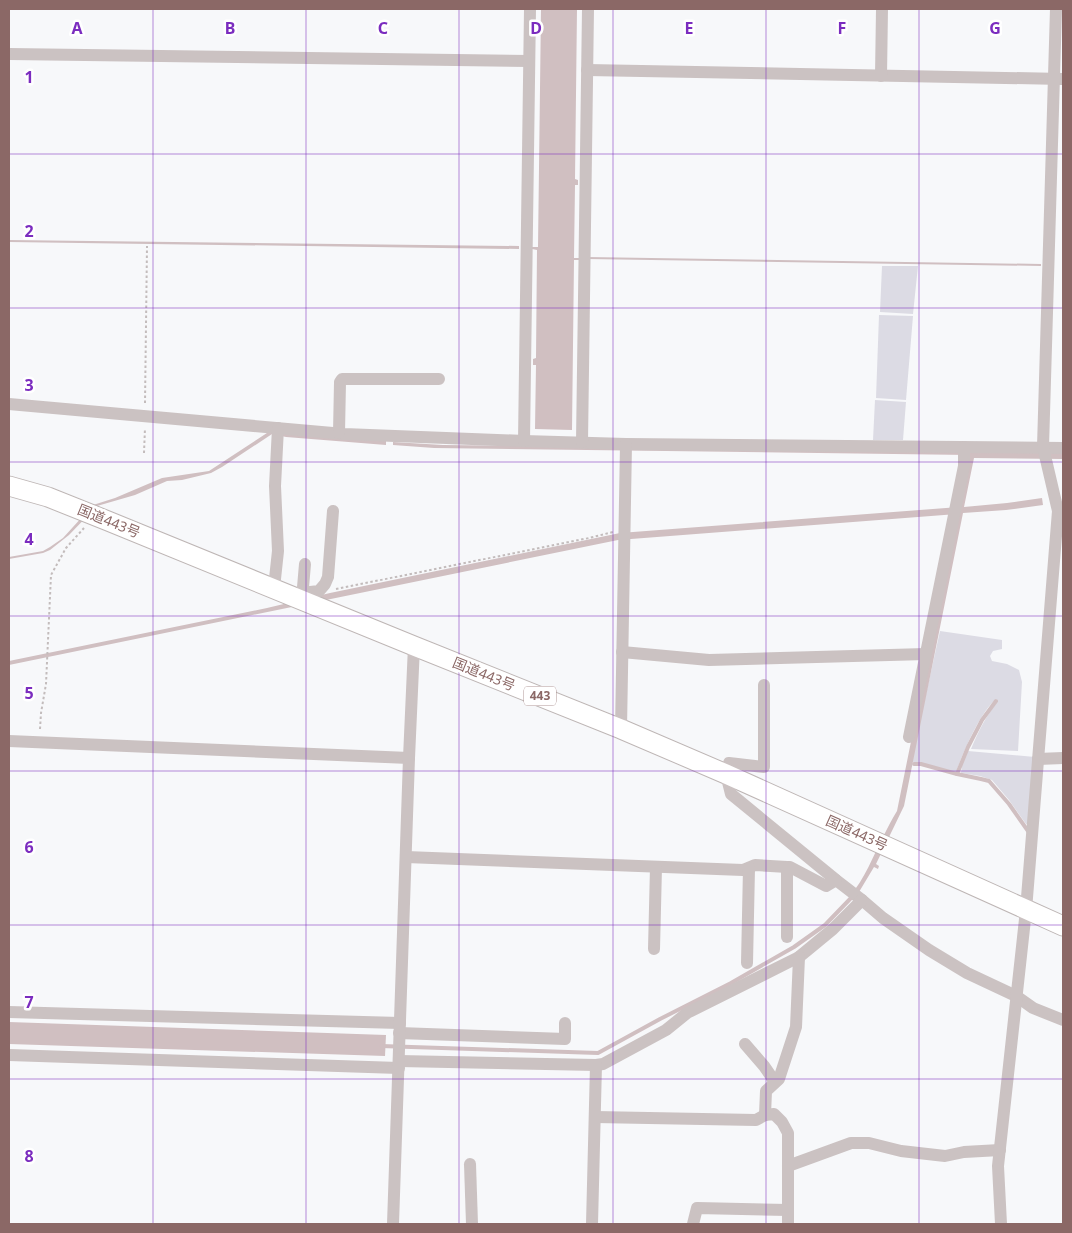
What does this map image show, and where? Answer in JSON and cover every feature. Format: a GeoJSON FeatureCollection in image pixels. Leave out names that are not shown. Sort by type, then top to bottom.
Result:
{"type":"FeatureCollection","features":[{"type":"Feature","properties":{"kind":"highway","name":"国道443号"},"geometry":{"type":"LineString","coordinates":[[9,486],[96,516],[274,588],[302,596],[414,646],[621,729],[726,774],[1063,926]]}},
{"type":"Feature","properties":{"kind":"street"},"geometry":{"type":"LineString","coordinates":[[524,441],[530,9]]}},
{"type":"Feature","properties":{"kind":"street"},"geometry":{"type":"LineString","coordinates":[[582,442],[588,9]]}},
{"type":"Feature","properties":{"kind":"street"},"geometry":{"type":"LineString","coordinates":[[881,76],[882,9]]}},
{"type":"Feature","properties":{"kind":"street"},"geometry":{"type":"LineString","coordinates":[[1002,1224],[998,1166],[1026,910],[1061,510],[1043,448],[1059,79],[1056,9]]}},
{"type":"Feature","properties":{"kind":"street"},"geometry":{"type":"LineString","coordinates":[[9,54],[529,61]]}},
{"type":"Feature","properties":{"kind":"street"},"geometry":{"type":"LineString","coordinates":[[587,70],[1059,79]]}},
{"type":"Feature","properties":{"kind":"street"},"geometry":{"type":"LineString","coordinates":[[340,433],[340,382],[342,379],[439,379]]}},
{"type":"Feature","properties":{"kind":"street"},"geometry":{"type":"LineString","coordinates":[[9,404],[340,433],[524,441],[626,444],[1063,448]]}},
{"type":"Feature","properties":{"kind":"street"},"geometry":{"type":"LineString","coordinates":[[274,588],[278,551],[275,486],[278,428]]}},
{"type":"Feature","properties":{"kind":"street"},"geometry":{"type":"LineString","coordinates":[[621,729],[626,444]]}},
{"type":"Feature","properties":{"kind":"street"},"geometry":{"type":"LineString","coordinates":[[909,737],[964,466],[964,447]]}},
{"type":"Feature","properties":{"kind":"street"},"geometry":{"type":"LineString","coordinates":[[305,564],[302,596],[319,591],[328,577],[333,511]]}},
{"type":"Feature","properties":{"kind":"street"},"geometry":{"type":"LineString","coordinates":[[393,1224],[414,646]]}},
{"type":"Feature","properties":{"kind":"street"},"geometry":{"type":"LineString","coordinates":[[622,652],[709,660],[926,654]]}},
{"type":"Feature","properties":{"kind":"street"},"geometry":{"type":"LineString","coordinates":[[764,685],[764,767],[729,763],[726,774],[731,794],[883,918],[929,950],[967,973],[1016,996],[1033,1008],[1063,1020]]}},
{"type":"Feature","properties":{"kind":"street"},"geometry":{"type":"LineString","coordinates":[[9,741],[409,758]]}},
{"type":"Feature","properties":{"kind":"street"},"geometry":{"type":"LineString","coordinates":[[1038,759],[1063,758]]}},
{"type":"Feature","properties":{"kind":"street"},"geometry":{"type":"LineString","coordinates":[[406,857],[743,870],[755,865],[790,867],[826,886],[836,880]]}},
{"type":"Feature","properties":{"kind":"street"},"geometry":{"type":"LineString","coordinates":[[654,949],[656,866]]}},
{"type":"Feature","properties":{"kind":"street"},"geometry":{"type":"LineString","coordinates":[[787,867],[787,937]]}},
{"type":"Feature","properties":{"kind":"street"},"geometry":{"type":"LineString","coordinates":[[747,963],[749,868]]}},
{"type":"Feature","properties":{"kind":"street"},"geometry":{"type":"LineString","coordinates":[[9,1055],[399,1065],[603,1064],[666,1030],[687,1012],[799,957],[834,929],[862,900]]}},
{"type":"Feature","properties":{"kind":"street"},"geometry":{"type":"LineString","coordinates":[[765,1115],[766,1091],[779,1079],[796,1027],[799,957]]}},
{"type":"Feature","properties":{"kind":"street"},"geometry":{"type":"LineString","coordinates":[[9,1012],[400,1028],[565,1039],[565,1023]]}},
{"type":"Feature","properties":{"kind":"street"},"geometry":{"type":"LineString","coordinates":[[746,1044],[775,1082]]}},
{"type":"Feature","properties":{"kind":"street"},"geometry":{"type":"LineString","coordinates":[[592,1224],[596,1065]]}},
{"type":"Feature","properties":{"kind":"street"},"geometry":{"type":"LineString","coordinates":[[595,1117],[756,1120],[765,1115],[774,1114],[782,1122],[788,1133],[788,1224]]}},
{"type":"Feature","properties":{"kind":"street"},"geometry":{"type":"LineString","coordinates":[[788,1166],[851,1143],[869,1143],[901,1150],[945,1156],[964,1152],[1000,1150]]}},
{"type":"Feature","properties":{"kind":"street"},"geometry":{"type":"LineString","coordinates":[[470,1164],[472,1224]]}},
{"type":"Feature","properties":{"kind":"street"},"geometry":{"type":"LineString","coordinates":[[693,1224],[697,1208],[788,1210]]}},
{"type":"Feature","properties":{"kind":"path"},"geometry":{"type":"LineString","coordinates":[[144,453],[147,246]]}},
{"type":"Feature","properties":{"kind":"path"},"geometry":{"type":"LineString","coordinates":[[40,743],[41,713],[46,684],[51,575],[66,548],[96,516]]}},
{"type":"Feature","properties":{"kind":"path"},"geometry":{"type":"LineString","coordinates":[[319,591],[579,540],[624,529]]}},
{"type":"Feature","properties":{"kind":"shaded area"},"geometry":{"type":"Polygon","coordinates":[[[541,9],[577,9],[575,179],[578,180],[578,185],[575,185],[574,258],[579,258],[579,260],[574,260],[572,430],[535,429],[536,365],[533,365],[533,359],[536,358],[537,250],[532,249],[532,247],[538,247],[541,9]]]}},
{"type":"Feature","properties":{"kind":"shaded area"},"geometry":{"type":"Polygon","coordinates":[[[9,240],[519,246],[519,249],[9,242],[9,240]]]}},
{"type":"Feature","properties":{"kind":"shaded area"},"geometry":{"type":"Polygon","coordinates":[[[587,257],[1041,264],[1041,266],[587,259],[587,257]]]}},
{"type":"Feature","properties":{"kind":"shaded area"},"geometry":{"type":"Polygon","coordinates":[[[882,266],[918,266],[913,314],[880,312],[882,266]]]}},
{"type":"Feature","properties":{"kind":"shaded area"},"geometry":{"type":"Polygon","coordinates":[[[879,315],[913,316],[906,400],[876,398],[879,315]]]}},
{"type":"Feature","properties":{"kind":"shaded area"},"geometry":{"type":"Polygon","coordinates":[[[875,400],[906,402],[903,440],[873,440],[875,400]]]}},
{"type":"Feature","properties":{"kind":"shaded area"},"geometry":{"type":"Polygon","coordinates":[[[270,431],[386,441],[386,445],[286,437],[272,434],[211,473],[182,480],[167,481],[135,495],[97,506],[69,535],[50,550],[9,559],[9,557],[43,551],[50,547],[63,538],[93,505],[162,478],[209,471],[270,431]]]}},
{"type":"Feature","properties":{"kind":"shaded area"},"geometry":{"type":"Polygon","coordinates":[[[393,442],[443,445],[1063,452],[1063,459],[974,458],[964,507],[1042,498],[1043,505],[963,513],[904,806],[876,864],[879,866],[878,869],[874,867],[859,892],[849,897],[864,875],[897,811],[957,514],[618,540],[9,665],[9,661],[620,533],[959,507],[969,455],[434,448],[393,445],[393,442]]]}},
{"type":"Feature","properties":{"kind":"shaded area"},"geometry":{"type":"Polygon","coordinates":[[[940,631],[1002,640],[1002,649],[993,651],[990,656],[992,661],[1007,664],[1019,670],[1022,682],[1018,751],[971,749],[976,736],[998,701],[996,699],[978,723],[956,772],[911,762],[940,631]]]}},
{"type":"Feature","properties":{"kind":"shaded area"},"geometry":{"type":"Polygon","coordinates":[[[968,751],[1035,757],[1030,825],[1026,824],[992,780],[961,773],[968,751]]]}},
{"type":"Feature","properties":{"kind":"shaded area"},"geometry":{"type":"Polygon","coordinates":[[[9,1022],[386,1035],[385,1056],[9,1044],[9,1022]]]}},
{"type":"Feature","properties":{"kind":"waterway"},"geometry":{"type":"LineString","coordinates":[[957,774],[982,720],[996,701]]}},
{"type":"Feature","properties":{"kind":"waterway"},"geometry":{"type":"LineString","coordinates":[[914,764],[921,764],[989,781],[1009,804],[1028,831]]}},
{"type":"Feature","properties":{"kind":"waterway"},"geometry":{"type":"LineString","coordinates":[[381,1046],[598,1053],[731,983],[794,947],[825,925],[851,898]]}}]}
